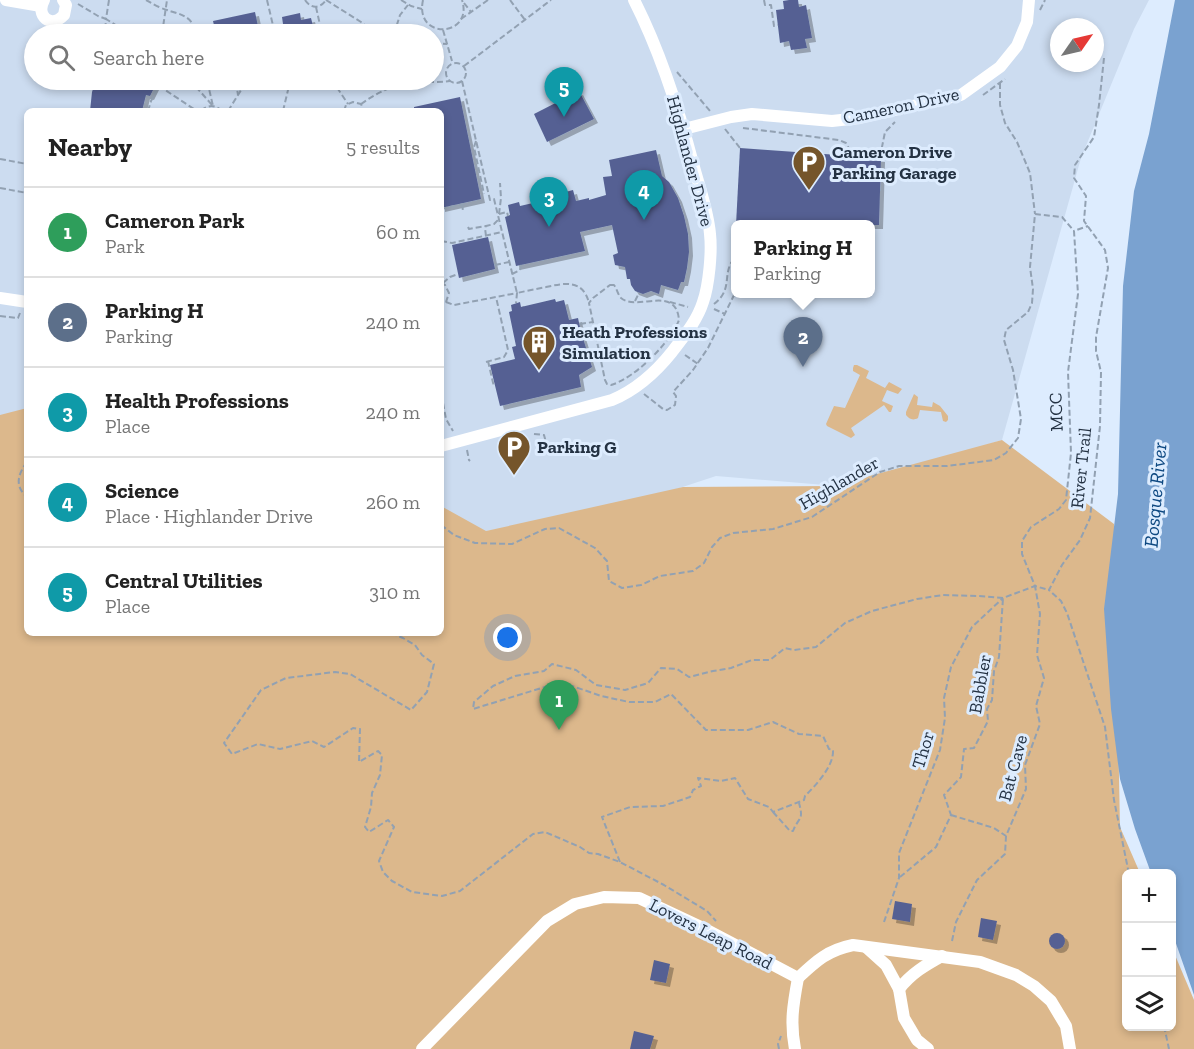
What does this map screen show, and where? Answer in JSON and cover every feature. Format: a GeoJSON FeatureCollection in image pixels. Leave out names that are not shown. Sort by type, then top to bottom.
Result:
{"type":"FeatureCollection","features":[{"type":"Feature","properties":{"kind":"street"},"geometry":{"type":"LineString","coordinates":[[6,0],[43,3],[43,16],[51,21],[61,19],[66,10],[63,0]]}},
{"type":"Feature","properties":{"kind":"street","name":"Highlander Drive"},"geometry":{"type":"LineString","coordinates":[[444,445],[627,394],[645,381],[671,353],[692,326],[703,301],[709,272],[711,235],[706,210],[675,100],[634,0]]}},
{"type":"Feature","properties":{"kind":"street","name":"Cameron Drive"},"geometry":{"type":"LineString","coordinates":[[684,129],[752,114],[832,121],[865,117],[961,95],[1000,67],[1017,46],[1027,22],[1029,0]]}},
{"type":"Feature","properties":{"kind":"street"},"geometry":{"type":"LineString","coordinates":[[0,298],[24,302]]}},
{"type":"Feature","properties":{"kind":"street","name":"Lovers Leap Road"},"geometry":{"type":"LineString","coordinates":[[422,1049],[547,921],[575,904],[604,897],[639,898],[705,929],[798,978]]}},
{"type":"Feature","properties":{"kind":"street"},"geometry":{"type":"LineString","coordinates":[[795,1049],[792,1031],[798,978],[816,961],[839,948],[853,945],[980,962],[1016,975],[1034,986],[1051,1001],[1066,1026],[1070,1049]]}},
{"type":"Feature","properties":{"kind":"street"},"geometry":{"type":"LineString","coordinates":[[866,946],[886,966],[899,989],[904,1018],[917,1040],[928,1049]]}},
{"type":"Feature","properties":{"kind":"street"},"geometry":{"type":"LineString","coordinates":[[899,989],[923,966],[942,956]]}},
{"type":"Feature","properties":{"kind":"path"},"geometry":{"type":"LineString","coordinates":[[76,0],[76,3],[114,24]]}},
{"type":"Feature","properties":{"kind":"path"},"geometry":{"type":"LineString","coordinates":[[106,24],[110,0]]}},
{"type":"Feature","properties":{"kind":"path"},"geometry":{"type":"LineString","coordinates":[[146,0],[158,7],[183,15],[192,24]]}},
{"type":"Feature","properties":{"kind":"path"},"geometry":{"type":"LineString","coordinates":[[164,24],[167,0]]}},
{"type":"Feature","properties":{"kind":"path"},"geometry":{"type":"LineString","coordinates":[[267,0],[273,24]]}},
{"type":"Feature","properties":{"kind":"path"},"geometry":{"type":"LineString","coordinates":[[305,0],[308,5],[316,7],[322,5],[326,0],[363,24]]}},
{"type":"Feature","properties":{"kind":"path"},"geometry":{"type":"LineString","coordinates":[[400,0],[422,9]]}},
{"type":"Feature","properties":{"kind":"path"},"geometry":{"type":"LineString","coordinates":[[423,0],[424,18],[428,24]]}},
{"type":"Feature","properties":{"kind":"path"},"geometry":{"type":"LineString","coordinates":[[444,30],[456,26],[488,0]]}},
{"type":"Feature","properties":{"kind":"path"},"geometry":{"type":"LineString","coordinates":[[510,0],[525,20]]}},
{"type":"Feature","properties":{"kind":"path"},"geometry":{"type":"LineString","coordinates":[[464,66],[551,0]]}},
{"type":"Feature","properties":{"kind":"path"},"geometry":{"type":"LineString","coordinates":[[764,0],[765,5],[771,5],[774,26],[778,25]]}},
{"type":"Feature","properties":{"kind":"path"},"geometry":{"type":"LineString","coordinates":[[463,1],[471,12]]}},
{"type":"Feature","properties":{"kind":"path"},"geometry":{"type":"LineString","coordinates":[[461,20],[464,12],[463,1]]}},
{"type":"Feature","properties":{"kind":"path"},"geometry":{"type":"LineString","coordinates":[[397,24],[400,15],[408,5]]}},
{"type":"Feature","properties":{"kind":"path"},"geometry":{"type":"LineString","coordinates":[[316,7],[320,24]]}},
{"type":"Feature","properties":{"kind":"path"},"geometry":{"type":"LineString","coordinates":[[444,34],[453,63]]}},
{"type":"Feature","properties":{"kind":"path"},"geometry":{"type":"LineString","coordinates":[[444,82],[462,81],[466,75],[464,66],[457,62],[449,64],[445,71],[450,81]]}},
{"type":"Feature","properties":{"kind":"path"},"geometry":{"type":"LineString","coordinates":[[1000,67],[1000,105],[1005,123],[1017,142],[1030,173],[1035,214],[1062,217],[1074,231],[1088,226],[1084,220],[1086,196],[1074,178],[1075,165],[1094,137],[1103,72]]}},
{"type":"Feature","properties":{"kind":"path"},"geometry":{"type":"LineString","coordinates":[[462,81],[490,200],[494,199],[501,226],[517,293],[516,303]]}},
{"type":"Feature","properties":{"kind":"path"},"geometry":{"type":"LineString","coordinates":[[149,108],[156,90]]}},
{"type":"Feature","properties":{"kind":"path"},"geometry":{"type":"LineString","coordinates":[[166,90],[193,108]]}},
{"type":"Feature","properties":{"kind":"path"},"geometry":{"type":"LineString","coordinates":[[199,90],[217,108]]}},
{"type":"Feature","properties":{"kind":"path"},"geometry":{"type":"LineString","coordinates":[[209,90],[213,106]]}},
{"type":"Feature","properties":{"kind":"path"},"geometry":{"type":"LineString","coordinates":[[237,90],[238,95]]}},
{"type":"Feature","properties":{"kind":"path"},"geometry":{"type":"LineString","coordinates":[[230,108],[241,90]]}},
{"type":"Feature","properties":{"kind":"path"},"geometry":{"type":"LineString","coordinates":[[284,108],[288,90]]}},
{"type":"Feature","properties":{"kind":"path"},"geometry":{"type":"LineString","coordinates":[[339,90],[348,104]]}},
{"type":"Feature","properties":{"kind":"path"},"geometry":{"type":"LineString","coordinates":[[361,105],[384,90]]}},
{"type":"Feature","properties":{"kind":"path"},"geometry":{"type":"LineString","coordinates":[[346,108],[353,102],[362,108]]}},
{"type":"Feature","properties":{"kind":"path"},"geometry":{"type":"LineString","coordinates":[[205,108],[213,106]]}},
{"type":"Feature","properties":{"kind":"path"},"geometry":{"type":"LineString","coordinates":[[717,131],[734,127]]}},
{"type":"Feature","properties":{"kind":"path"},"geometry":{"type":"LineString","coordinates":[[742,128],[840,140],[846,143],[852,154]]}},
{"type":"Feature","properties":{"kind":"path"},"geometry":{"type":"LineString","coordinates":[[476,138],[474,147],[484,194]]}},
{"type":"Feature","properties":{"kind":"path"},"geometry":{"type":"LineString","coordinates":[[0,159],[24,163]]}},
{"type":"Feature","properties":{"kind":"path"},"geometry":{"type":"LineString","coordinates":[[468,227],[469,229],[486,226],[496,222],[501,198],[500,183]]}},
{"type":"Feature","properties":{"kind":"path"},"geometry":{"type":"LineString","coordinates":[[0,188],[24,192]]}},
{"type":"Feature","properties":{"kind":"path"},"geometry":{"type":"LineString","coordinates":[[444,208],[463,203],[463,211]]}},
{"type":"Feature","properties":{"kind":"path"},"geometry":{"type":"LineString","coordinates":[[499,214],[507,212],[508,216]]}},
{"type":"Feature","properties":{"kind":"path","name":"Highlander"},"geometry":{"type":"LineString","coordinates":[[444,528],[454,536],[475,543],[512,544],[545,529],[560,528],[595,548],[607,561],[609,580],[622,588],[641,585],[660,576],[693,571],[704,563],[712,547],[720,538],[733,533],[773,529],[812,517],[880,472],[899,466],[947,466],[994,460],[1006,453],[1018,438],[1021,419],[1013,370],[1004,340],[1006,330],[1028,312],[1032,303],[1030,267],[1035,214]]}},
{"type":"Feature","properties":{"kind":"path"},"geometry":{"type":"LineString","coordinates":[[486,226],[486,236]]}},
{"type":"Feature","properties":{"kind":"path","name":"River Trail"},"geometry":{"type":"LineString","coordinates":[[1049,590],[1062,565],[1080,540],[1090,518],[1100,426],[1101,372],[1096,351],[1096,337],[1108,268],[1105,250],[1088,226]]}},
{"type":"Feature","properties":{"kind":"path","name":"MCC"},"geometry":{"type":"LineString","coordinates":[[1035,586],[1022,555],[1022,541],[1031,527],[1059,510],[1066,500],[1071,453],[1068,372],[1078,294],[1074,231]]}},
{"type":"Feature","properties":{"kind":"path"},"geometry":{"type":"LineString","coordinates":[[444,242],[452,243],[502,232]]}},
{"type":"Feature","properties":{"kind":"path"},"geometry":{"type":"LineString","coordinates":[[495,265],[509,262]]}},
{"type":"Feature","properties":{"kind":"path"},"geometry":{"type":"LineString","coordinates":[[725,314],[708,306],[719,301],[724,294],[728,268],[731,263]]}},
{"type":"Feature","properties":{"kind":"path"},"geometry":{"type":"LineString","coordinates":[[512,274],[520,270],[521,265]]}},
{"type":"Feature","properties":{"kind":"path"},"geometry":{"type":"LineString","coordinates":[[444,281],[458,274]]}},
{"type":"Feature","properties":{"kind":"path"},"geometry":{"type":"LineString","coordinates":[[444,284],[449,293],[446,302],[454,305],[567,283],[581,288],[590,303],[605,380],[611,385],[621,381],[649,359],[667,340],[679,320],[676,309],[668,302]]}},
{"type":"Feature","properties":{"kind":"path"},"geometry":{"type":"LineString","coordinates":[[590,303],[610,285],[615,287],[624,300],[655,300],[688,307]]}},
{"type":"Feature","properties":{"kind":"path"},"geometry":{"type":"LineString","coordinates":[[635,301],[639,293]]}},
{"type":"Feature","properties":{"kind":"path"},"geometry":{"type":"LineString","coordinates":[[494,387],[487,362],[504,357],[508,350],[495,297]]}},
{"type":"Feature","properties":{"kind":"path"},"geometry":{"type":"LineString","coordinates":[[644,390],[644,394],[663,409],[667,410],[675,405],[676,396],[673,392],[698,364],[732,298]]}},
{"type":"Feature","properties":{"kind":"path"},"geometry":{"type":"LineString","coordinates":[[0,316],[18,318]]}},
{"type":"Feature","properties":{"kind":"path"},"geometry":{"type":"LineString","coordinates":[[580,324],[593,322]]}},
{"type":"Feature","properties":{"kind":"path"},"geometry":{"type":"LineString","coordinates":[[680,352],[698,364]]}},
{"type":"Feature","properties":{"kind":"path"},"geometry":{"type":"LineString","coordinates":[[590,359],[601,357]]}},
{"type":"Feature","properties":{"kind":"path"},"geometry":{"type":"LineString","coordinates":[[444,408],[451,429]]}},
{"type":"Feature","properties":{"kind":"path"},"geometry":{"type":"LineString","coordinates":[[530,433],[544,435],[547,446]]}},
{"type":"Feature","properties":{"kind":"path"},"geometry":{"type":"LineString","coordinates":[[469,444],[467,451],[470,461]]}},
{"type":"Feature","properties":{"kind":"path"},"geometry":{"type":"LineString","coordinates":[[24,466],[18,478],[24,495]]}},
{"type":"Feature","properties":{"kind":"path"},"geometry":{"type":"LineString","coordinates":[[773,812],[804,800],[821,777],[832,759],[833,750],[830,749],[823,736],[799,734],[773,722],[748,730],[706,730],[671,694],[655,702],[629,702],[601,696],[561,682],[473,709],[474,702],[493,686],[515,676],[544,671],[552,664],[576,670],[596,685],[625,690],[648,683],[661,668],[677,669],[689,677],[731,668],[752,660],[770,660],[784,648],[794,650],[816,646],[845,623],[872,612],[917,599],[943,595],[1003,598],[1035,586],[1049,590],[1061,601],[1067,613],[1105,728],[1114,800],[1128,869]]}},
{"type":"Feature","properties":{"kind":"path","name":"Bat Cave"},"geometry":{"type":"LineString","coordinates":[[952,941],[956,922],[977,880],[1005,854],[1006,836],[1026,789],[1025,765],[1040,724],[1036,706],[1044,678],[1037,655],[1040,614],[1035,586]]}},
{"type":"Feature","properties":{"kind":"path","name":"Babbler"},"geometry":{"type":"LineString","coordinates":[[899,878],[936,847],[951,815],[944,795],[961,777],[964,749],[974,748],[988,721],[987,709],[992,700],[994,671],[999,657],[1003,598]]}},
{"type":"Feature","properties":{"kind":"path","name":"Thor"},"geometry":{"type":"LineString","coordinates":[[884,922],[899,878],[899,853],[940,750],[945,718],[944,698],[951,667],[972,627],[1003,598]]}},
{"type":"Feature","properties":{"kind":"path"},"geometry":{"type":"LineString","coordinates":[[398,636],[415,645],[422,655],[434,664],[427,692],[411,710],[350,674],[335,672],[286,678],[261,690],[224,742],[232,754],[258,744],[280,749],[312,741],[324,747],[353,728],[360,729],[359,762],[378,751],[382,754],[380,775],[372,793],[371,807],[365,827],[369,832],[388,820],[394,826],[379,861],[383,872],[412,892],[442,896],[460,891],[533,834],[545,832],[580,847],[588,853],[620,862],[664,885],[707,911],[721,926]]}},
{"type":"Feature","properties":{"kind":"path"},"geometry":{"type":"LineString","coordinates":[[620,862],[602,817],[630,807],[663,806],[690,798],[693,790],[701,786],[698,778],[721,781],[735,778],[748,799],[769,807],[789,831],[793,831],[800,820],[802,813],[799,802]]}},
{"type":"Feature","properties":{"kind":"path"},"geometry":{"type":"LineString","coordinates":[[951,815],[994,828],[1006,836]]}},
{"type":"Feature","properties":{"kind":"path"},"geometry":{"type":"LineString","coordinates":[[1165,1031],[1169,1049]]}},
{"type":"Feature","properties":{"kind":"shaded area"},"geometry":{"type":"Polygon","coordinates":[[[0,0],[1149,0],[1134,29],[1081,158],[1002,440],[849,487],[716,476],[616,509],[474,533],[444,509],[444,108],[24,108],[24,411],[0,416],[0,0]]]}},
{"type":"Feature","properties":{"kind":"shaded area"},"geometry":{"type":"Polygon","coordinates":[[[854,365],[869,371],[866,378],[885,388],[889,382],[902,389],[898,394],[887,390],[882,401],[893,406],[891,412],[884,405],[851,428],[855,435],[851,438],[826,424],[834,406],[845,408],[860,375],[853,371],[854,365]]]}},
{"type":"Feature","properties":{"kind":"shaded area"},"geometry":{"type":"Polygon","coordinates":[[[914,394],[918,397],[917,405],[932,407],[933,402],[940,406],[948,416],[948,420],[943,421],[941,412],[920,410],[918,418],[908,418],[906,412],[914,394]]]}},
{"type":"Feature","properties":{"kind":"shaded area"},"geometry":{"type":"Polygon","coordinates":[[[24,409],[24,636],[444,636],[444,508],[486,531],[683,487],[833,486],[1002,440],[1114,524],[1120,827],[1138,869],[1122,869],[1122,1031],[1176,1031],[1176,957],[1194,1000],[1194,1049],[0,1049],[0,415],[24,409]]]}},
{"type":"Feature","properties":{"kind":"water","name":"Bosque River"},"geometry":{"type":"Polygon","coordinates":[[[1175,0],[1194,0],[1194,995],[1176,943],[1176,869],[1150,869],[1120,779],[1111,709],[1104,609],[1118,494],[1123,286],[1134,191],[1149,134],[1175,0]]]}},
{"type":"Feature","properties":{"kind":"building"},"geometry":{"type":"Polygon","coordinates":[[[798,0],[799,7],[806,5],[812,38],[805,39],[807,48],[791,50],[789,41],[780,43],[776,10],[784,9],[783,1],[798,0]]]}},
{"type":"Feature","properties":{"kind":"building"},"geometry":{"type":"Polygon","coordinates":[[[255,12],[258,24],[214,24],[213,21],[255,12]]]}},
{"type":"Feature","properties":{"kind":"building"},"geometry":{"type":"Polygon","coordinates":[[[300,13],[301,20],[311,18],[312,24],[283,24],[282,17],[300,13]]]}},
{"type":"Feature","properties":{"kind":"building"},"geometry":{"type":"Polygon","coordinates":[[[93,90],[153,90],[150,96],[146,95],[143,108],[90,108],[93,90]]]}},
{"type":"Feature","properties":{"kind":"building"},"geometry":{"type":"Polygon","coordinates":[[[579,91],[594,119],[547,142],[534,114],[579,91]]]}},
{"type":"Feature","properties":{"kind":"building"},"geometry":{"type":"Polygon","coordinates":[[[460,97],[481,199],[444,207],[444,108],[414,107],[460,97]]]}},
{"type":"Feature","properties":{"kind":"building","name":"Cameron Drive Parking Garage"},"geometry":{"type":"Polygon","coordinates":[[[740,148],[881,158],[879,225],[875,225],[875,220],[736,220],[740,148]]]}},
{"type":"Feature","properties":{"kind":"building"},"geometry":{"type":"Polygon","coordinates":[[[656,150],[662,176],[669,182],[678,198],[688,234],[687,268],[684,282],[681,282],[678,290],[661,285],[659,294],[651,291],[643,294],[635,291],[630,279],[627,279],[625,267],[615,265],[613,255],[618,253],[612,225],[580,232],[585,251],[516,266],[505,217],[510,215],[508,205],[519,202],[520,206],[559,197],[558,194],[573,190],[576,201],[606,195],[603,177],[612,176],[609,160],[656,150]]]}},
{"type":"Feature","properties":{"kind":"building"},"geometry":{"type":"Polygon","coordinates":[[[488,237],[495,269],[459,278],[452,245],[488,237]]]}},
{"type":"Feature","properties":{"kind":"building"},"geometry":{"type":"Polygon","coordinates":[[[555,299],[556,302],[564,300],[569,320],[578,318],[592,367],[579,375],[581,387],[500,406],[490,365],[515,359],[512,347],[516,346],[509,312],[512,311],[511,305],[520,302],[521,307],[555,299]]]}},
{"type":"Feature","properties":{"kind":"building"},"geometry":{"type":"Polygon","coordinates":[[[895,901],[912,904],[910,922],[892,919],[895,901]]]}},
{"type":"Feature","properties":{"kind":"building"},"geometry":{"type":"Polygon","coordinates":[[[981,918],[997,921],[993,940],[978,937],[981,918]]]}},
{"type":"Feature","properties":{"kind":"building"},"geometry":{"type":"Polygon","coordinates":[[[1057,933],[1063,935],[1065,941],[1063,947],[1057,949],[1051,947],[1049,941],[1051,935],[1057,933]]]}},
{"type":"Feature","properties":{"kind":"building"},"geometry":{"type":"Polygon","coordinates":[[[654,960],[670,964],[666,983],[650,980],[654,960]]]}},
{"type":"Feature","properties":{"kind":"building"},"geometry":{"type":"Polygon","coordinates":[[[634,1031],[654,1036],[650,1049],[630,1049],[634,1031]]]}},
{"type":"Feature","properties":{"kind":"place","name":"Central Utilities"},"geometry":{"type":"Point","coordinates":[564,117]}},
{"type":"Feature","properties":{"kind":"place","name":"Cameron Drive Parking Garage"},"geometry":{"type":"Point","coordinates":[809,191]}},
{"type":"Feature","properties":{"kind":"place","name":"Science"},"geometry":{"type":"Point","coordinates":[644,220]}},
{"type":"Feature","properties":{"kind":"place","name":"Health Professions"},"geometry":{"type":"Point","coordinates":[549,227]}},
{"type":"Feature","properties":{"kind":"place","name":"Parking H"},"geometry":{"type":"Point","coordinates":[803,367]}},
{"type":"Feature","properties":{"kind":"place","name":"Heath Professions Simulation"},"geometry":{"type":"Point","coordinates":[539,371]}},
{"type":"Feature","properties":{"kind":"place","name":"Parking G"},"geometry":{"type":"Point","coordinates":[514,476]}},
{"type":"Feature","properties":{"kind":"place","name":"Cameron Park"},"geometry":{"type":"Point","coordinates":[559,730]}}]}
